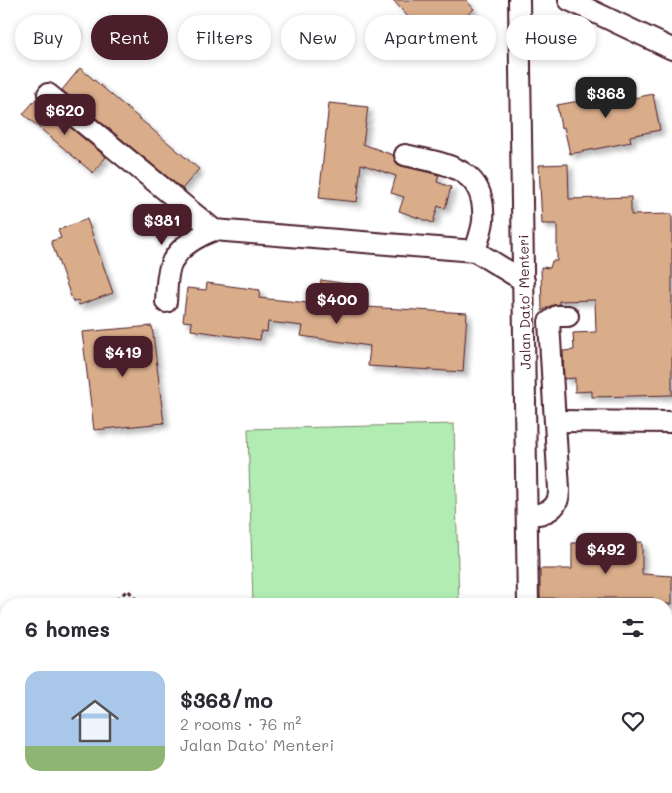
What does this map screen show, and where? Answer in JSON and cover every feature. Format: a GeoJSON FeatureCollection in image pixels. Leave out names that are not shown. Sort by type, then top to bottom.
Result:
{"type":"FeatureCollection","features":[{"type":"Feature","properties":{"kind":"street","name":"Jalan Dato' Menteri"},"geometry":{"type":"LineString","coordinates":[[520,0],[528,598]]}},
{"type":"Feature","properties":{"kind":"street"},"geometry":{"type":"LineString","coordinates":[[569,0],[672,49]]}},
{"type":"Feature","properties":{"kind":"street"},"geometry":{"type":"LineString","coordinates":[[48,94],[214,230]]}},
{"type":"Feature","properties":{"kind":"street"},"geometry":{"type":"LineString","coordinates":[[405,155],[449,165],[461,170],[479,189],[483,222],[475,250]]}},
{"type":"Feature","properties":{"kind":"street"},"geometry":{"type":"LineString","coordinates":[[166,302],[170,266],[181,249],[196,237],[214,230],[475,250],[524,281]]}},
{"type":"Feature","properties":{"kind":"street"},"geometry":{"type":"LineString","coordinates":[[527,514],[538,515],[546,512],[553,508],[558,500],[559,488],[549,322],[557,316],[568,316]]}},
{"type":"Feature","properties":{"kind":"street"},"geometry":{"type":"LineString","coordinates":[[555,421],[672,422]]}},
{"type":"Feature","properties":{"kind":"path"},"geometry":{"type":"LineString","coordinates":[[118,598],[128,590],[135,598]]}},
{"type":"Feature","properties":{"kind":"green space"},"geometry":{"type":"Polygon","coordinates":[[[454,424],[459,598],[253,598],[248,429],[454,424]]]}},
{"type":"Feature","properties":{"kind":"building"},"geometry":{"type":"Polygon","coordinates":[[[393,0],[466,0],[474,9],[467,15],[406,15],[393,0]]]}},
{"type":"Feature","properties":{"kind":"building"},"geometry":{"type":"Polygon","coordinates":[[[80,68],[199,169],[182,189],[62,90],[80,68]]]}},
{"type":"Feature","properties":{"kind":"building"},"geometry":{"type":"Polygon","coordinates":[[[605,85],[607,96],[623,93],[624,100],[653,94],[660,130],[630,136],[631,142],[570,154],[564,127],[561,128],[557,105],[579,101],[577,90],[605,85]]]}},
{"type":"Feature","properties":{"kind":"building"},"geometry":{"type":"Polygon","coordinates":[[[36,99],[106,157],[93,173],[23,114],[36,99]]]}},
{"type":"Feature","properties":{"kind":"building"},"geometry":{"type":"Polygon","coordinates":[[[329,103],[368,107],[363,144],[393,155],[397,163],[402,166],[439,175],[437,182],[451,187],[445,209],[438,206],[433,223],[399,211],[404,197],[391,193],[396,176],[361,164],[357,202],[319,198],[329,103]]]}},
{"type":"Feature","properties":{"kind":"building"},"geometry":{"type":"Polygon","coordinates":[[[568,164],[569,199],[631,197],[631,215],[672,214],[672,395],[592,397],[592,391],[575,392],[575,378],[564,379],[563,351],[574,350],[573,333],[596,332],[595,300],[559,301],[559,304],[550,306],[542,311],[541,267],[550,268],[552,261],[557,261],[557,224],[542,224],[539,165],[568,164]]]}},
{"type":"Feature","properties":{"kind":"building"},"geometry":{"type":"Polygon","coordinates":[[[87,219],[113,293],[79,305],[78,300],[73,302],[51,241],[61,238],[58,230],[87,219]]]}},
{"type":"Feature","properties":{"kind":"building"},"geometry":{"type":"Polygon","coordinates":[[[321,280],[347,284],[346,300],[350,301],[349,306],[467,313],[463,372],[368,366],[370,346],[301,336],[303,326],[268,322],[267,332],[261,331],[260,340],[191,330],[192,322],[183,321],[187,288],[206,290],[207,283],[260,290],[259,298],[318,304],[321,280]]]}},
{"type":"Feature","properties":{"kind":"building"},"geometry":{"type":"Polygon","coordinates":[[[152,326],[164,423],[94,430],[82,332],[152,326]]]}},
{"type":"Feature","properties":{"kind":"building"},"geometry":{"type":"Polygon","coordinates":[[[642,542],[642,574],[672,576],[672,598],[540,598],[540,569],[572,569],[572,543],[642,542]]]}}]}
